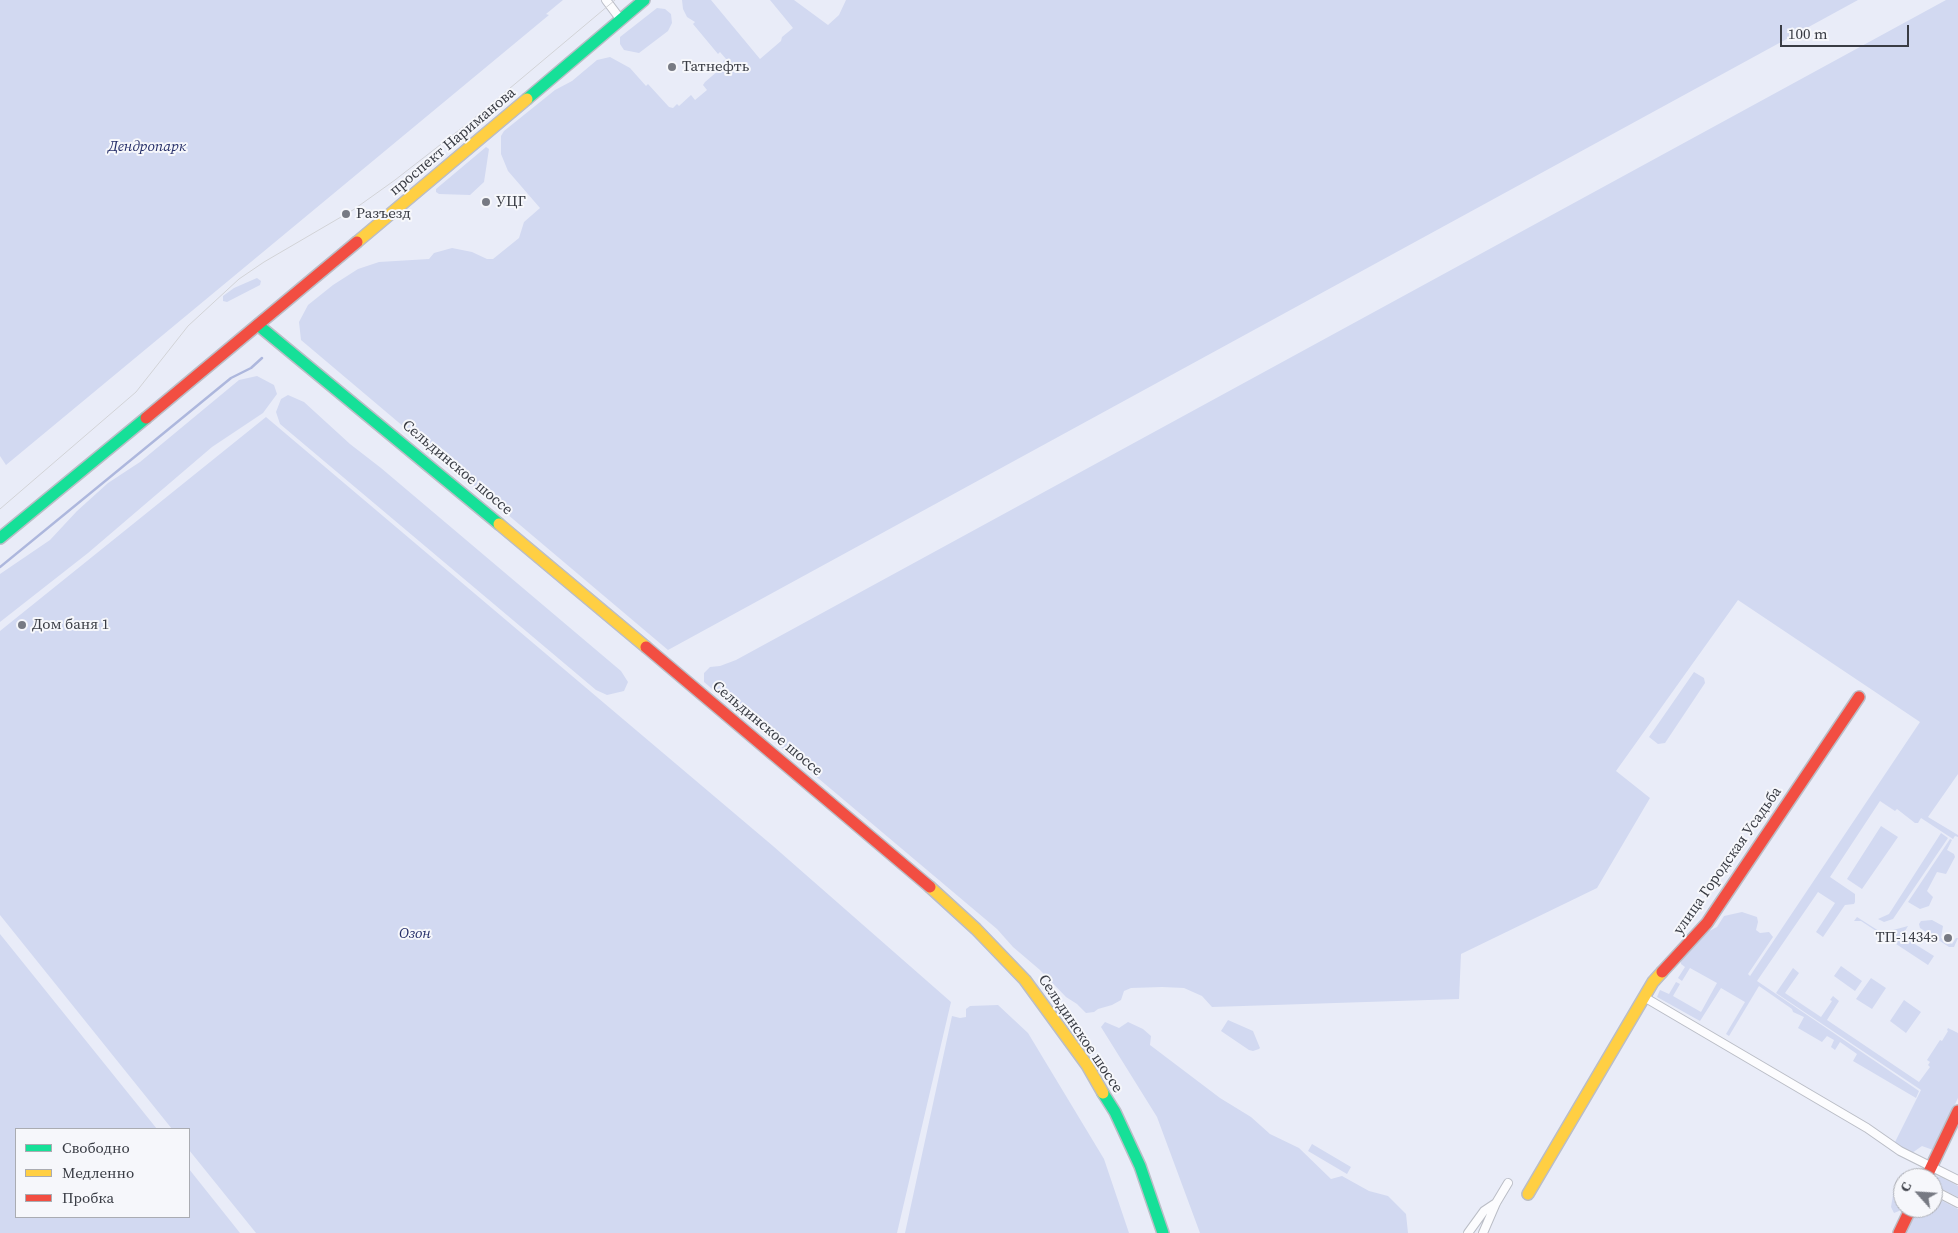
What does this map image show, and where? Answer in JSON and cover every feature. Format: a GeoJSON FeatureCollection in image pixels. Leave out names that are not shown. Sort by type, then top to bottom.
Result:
{"type":"FeatureCollection","features":[{"type":"Feature","properties":{"kind":"main road","name":"проспект Нариманова"},"geometry":{"type":"LineString","coordinates":[[0,538],[258,325],[644,0]]}},
{"type":"Feature","properties":{"kind":"main road","name":"Сельдинское шоссе"},"geometry":{"type":"LineString","coordinates":[[258,325],[546,561],[906,865],[976,929],[1025,980],[1087,1065],[1115,1112],[1140,1166],[1163,1233]]}},
{"type":"Feature","properties":{"kind":"main road","name":"улица Городская Усадьба"},"geometry":{"type":"LineString","coordinates":[[1528,1194],[1653,982],[1706,923],[1859,697]]}},
{"type":"Feature","properties":{"kind":"main road"},"geometry":{"type":"LineString","coordinates":[[1931,1167],[1958,1111]]}},
{"type":"Feature","properties":{"kind":"main road"},"geometry":{"type":"LineString","coordinates":[[1899,1233],[1906,1218]]}},
{"type":"Feature","properties":{"kind":"street"},"geometry":{"type":"LineString","coordinates":[[606,0],[621,20]]}},
{"type":"Feature","properties":{"kind":"street"},"geometry":{"type":"LineString","coordinates":[[1644,997],[1860,1123],[1900,1151],[1958,1180]]}},
{"type":"Feature","properties":{"kind":"street"},"geometry":{"type":"LineString","coordinates":[[1483,1233],[1496,1203],[1508,1183]]}},
{"type":"Feature","properties":{"kind":"street"},"geometry":{"type":"LineString","coordinates":[[1943,1195],[1958,1203]]}},
{"type":"Feature","properties":{"kind":"street"},"geometry":{"type":"LineString","coordinates":[[1468,1233],[1484,1211],[1496,1203]]}},
{"type":"Feature","properties":{"kind":"green space","name":"Дендропарк"},"geometry":{"type":"Polygon","coordinates":[[[0,0],[563,0],[546,14],[549,15],[6,465],[0,456],[0,0]]]}},
{"type":"Feature","properties":{"kind":"green space"},"geometry":{"type":"Polygon","coordinates":[[[682,0],[711,0],[760,59],[793,28],[770,0],[794,0],[828,25],[839,15],[846,0],[1858,0],[668,650],[301,340],[299,322],[308,305],[333,285],[358,269],[379,262],[429,259],[434,253],[452,248],[472,252],[487,259],[493,259],[519,238],[524,222],[540,208],[508,171],[501,154],[501,136],[504,131],[555,90],[572,81],[597,60],[610,57],[630,68],[669,107],[673,108],[677,104],[679,106],[691,95],[695,100],[707,90],[703,85],[726,64],[723,61],[726,59],[720,52],[718,54],[693,24],[695,22],[687,17],[683,9],[682,0]]]}},
{"type":"Feature","properties":{"kind":"green space"},"geometry":{"type":"Polygon","coordinates":[[[1946,0],[1958,0],[1958,774],[1928,817],[1958,835],[1958,837],[1955,836],[1953,839],[1921,818],[1918,823],[1915,823],[1897,809],[1895,811],[1880,801],[1830,877],[1855,894],[1854,904],[1845,905],[1823,937],[1816,932],[1835,903],[1818,892],[1757,981],[1919,1091],[1916,1098],[1853,1061],[1857,1054],[1840,1042],[1835,1050],[1831,1047],[1834,1040],[1827,1036],[1822,1042],[1798,1028],[1804,1017],[1793,1012],[1792,1009],[1759,986],[1729,1036],[1726,1034],[1745,1002],[1721,988],[1700,1021],[1657,997],[1660,990],[1669,994],[1676,982],[1680,984],[1673,996],[1701,1012],[1717,983],[1690,968],[1682,981],[1678,978],[1685,967],[1681,964],[1680,959],[1709,931],[1717,927],[1724,916],[1742,912],[1757,917],[1756,930],[1760,933],[1769,932],[1773,937],[1748,974],[1750,976],[1920,722],[1738,600],[1616,771],[1650,798],[1597,888],[1461,954],[1459,999],[1212,1007],[1202,996],[1184,988],[1131,988],[1124,991],[1121,1000],[1112,1005],[1086,1013],[1066,997],[1040,970],[1013,947],[997,929],[704,682],[704,673],[710,667],[720,666],[736,660],[1946,0]]]}},
{"type":"Feature","properties":{"kind":"green space"},"geometry":{"type":"Polygon","coordinates":[[[657,8],[665,9],[671,14],[672,23],[668,31],[639,53],[624,50],[620,44],[620,37],[657,8]]]}},
{"type":"Feature","properties":{"kind":"green space"},"geometry":{"type":"Polygon","coordinates":[[[486,147],[489,149],[484,182],[470,195],[439,194],[436,192],[436,189],[486,147]]]}},
{"type":"Feature","properties":{"kind":"green space"},"geometry":{"type":"Polygon","coordinates":[[[257,278],[261,281],[260,285],[227,302],[223,301],[223,296],[234,288],[257,278]]]}},
{"type":"Feature","properties":{"kind":"green space"},"geometry":{"type":"Polygon","coordinates":[[[257,376],[274,385],[277,394],[263,413],[212,447],[88,553],[0,622],[0,574],[50,540],[77,511],[108,483],[140,462],[239,380],[257,376]]]}},
{"type":"Feature","properties":{"kind":"green space"},"geometry":{"type":"Polygon","coordinates":[[[288,395],[304,402],[350,444],[381,468],[621,671],[628,682],[624,691],[607,695],[596,690],[280,424],[276,412],[281,399],[288,395]]]}},
{"type":"Feature","properties":{"kind":"green space","name":"Озон"},"geometry":{"type":"Polygon","coordinates":[[[266,417],[773,846],[951,1002],[897,1233],[256,1233],[190,1151],[190,1128],[171,1128],[0,915],[0,631],[266,417]]]}},
{"type":"Feature","properties":{"kind":"green space"},"geometry":{"type":"Polygon","coordinates":[[[1694,672],[1704,678],[1705,683],[1665,743],[1658,744],[1649,737],[1694,672]]]}},
{"type":"Feature","properties":{"kind":"green space"},"geometry":{"type":"Polygon","coordinates":[[[1881,826],[1898,837],[1862,889],[1847,879],[1881,826]]]}},
{"type":"Feature","properties":{"kind":"green space"},"geometry":{"type":"Polygon","coordinates":[[[1941,833],[1948,838],[1893,919],[1884,922],[1878,919],[1889,914],[1941,833]]]}},
{"type":"Feature","properties":{"kind":"green space"},"geometry":{"type":"Polygon","coordinates":[[[1950,839],[1952,840],[1947,850],[1954,854],[1955,857],[1946,874],[1937,872],[1927,891],[1933,897],[1929,906],[1920,909],[1908,902],[1950,839]]]}},
{"type":"Feature","properties":{"kind":"green space"},"geometry":{"type":"Polygon","coordinates":[[[1857,917],[1882,933],[1908,926],[1902,936],[1934,956],[1928,965],[1861,921],[1854,921],[1857,917]]]}},
{"type":"Feature","properties":{"kind":"green space"},"geometry":{"type":"Polygon","coordinates":[[[1932,920],[1943,926],[1941,938],[1952,944],[1958,938],[1954,947],[1949,947],[1920,928],[1919,924],[1921,921],[1932,920]]]}},
{"type":"Feature","properties":{"kind":"green space"},"geometry":{"type":"Polygon","coordinates":[[[0,934],[156,1128],[15,1128],[15,1218],[190,1218],[190,1170],[240,1233],[0,1233],[0,934]]]}},
{"type":"Feature","properties":{"kind":"green space"},"geometry":{"type":"Polygon","coordinates":[[[1841,966],[1862,981],[1855,991],[1834,976],[1841,966]]]}},
{"type":"Feature","properties":{"kind":"green space"},"geometry":{"type":"Polygon","coordinates":[[[1793,968],[1799,973],[1785,993],[1821,1017],[1832,1001],[1830,1000],[1833,996],[1839,1001],[1827,1020],[1919,1082],[1930,1067],[1928,1065],[1930,1062],[1927,1060],[1940,1040],[1942,1041],[1948,1028],[1958,1033],[1958,1098],[1933,1150],[1922,1146],[1912,1153],[1894,1144],[1921,1090],[1776,993],[1793,968]]]}},
{"type":"Feature","properties":{"kind":"green space"},"geometry":{"type":"Polygon","coordinates":[[[1871,978],[1886,988],[1872,1009],[1856,999],[1871,978]]]}},
{"type":"Feature","properties":{"kind":"green space"},"geometry":{"type":"Polygon","coordinates":[[[1904,1000],[1921,1012],[1906,1033],[1890,1021],[1904,1000]]]}},
{"type":"Feature","properties":{"kind":"green space"},"geometry":{"type":"Polygon","coordinates":[[[998,1005],[1028,1033],[1104,1159],[1129,1233],[905,1233],[952,1016],[966,1017],[966,1009],[970,1006],[998,1005]]]}},
{"type":"Feature","properties":{"kind":"green space"},"geometry":{"type":"Polygon","coordinates":[[[1228,1020],[1253,1031],[1260,1048],[1253,1051],[1249,1050],[1221,1031],[1228,1020]]]}},
{"type":"Feature","properties":{"kind":"green space"},"geometry":{"type":"Polygon","coordinates":[[[1105,1022],[1119,1028],[1128,1022],[1143,1029],[1151,1036],[1150,1045],[1220,1098],[1251,1117],[1270,1134],[1299,1148],[1331,1179],[1342,1176],[1369,1191],[1388,1196],[1406,1214],[1408,1233],[1200,1233],[1157,1117],[1101,1027],[1105,1022]]]}},
{"type":"Feature","properties":{"kind":"green space"},"geometry":{"type":"Polygon","coordinates":[[[1312,1144],[1351,1167],[1347,1174],[1308,1151],[1312,1144]]]}},
{"type":"Feature","properties":{"kind":"green space"},"geometry":{"type":"Polygon","coordinates":[[[1943,1178],[1958,1186],[1958,1197],[1943,1190],[1943,1178]]]}},
{"type":"Feature","properties":{"kind":"green space"},"geometry":{"type":"Polygon","coordinates":[[[1893,1195],[1893,1211],[1891,1207],[1893,1195]]]}},
{"type":"Feature","properties":{"kind":"green space"},"geometry":{"type":"Polygon","coordinates":[[[1943,1201],[1958,1209],[1958,1233],[1905,1233],[1912,1218],[1943,1218],[1943,1201]]]}},
{"type":"Feature","properties":{"kind":"waterway"},"geometry":{"type":"LineString","coordinates":[[0,567],[231,378],[251,368],[262,358]]}},
{"type":"Feature","properties":{"kind":"tram line"},"geometry":{"type":"LineString","coordinates":[[0,509],[136,392],[188,326],[239,279],[264,262],[353,210],[395,180],[472,120],[615,0]]}},
{"type":"Feature","properties":{"kind":"traffic: fast"},"geometry":{"type":"LineString","coordinates":[[527,99],[644,0]]}},
{"type":"Feature","properties":{"kind":"traffic: fast"},"geometry":{"type":"LineString","coordinates":[[258,325],[499,524]]}},
{"type":"Feature","properties":{"kind":"traffic: fast"},"geometry":{"type":"LineString","coordinates":[[0,538],[146,418]]}},
{"type":"Feature","properties":{"kind":"traffic: fast"},"geometry":{"type":"LineString","coordinates":[[1103,1093],[1115,1112],[1140,1166],[1163,1233]]}},
{"type":"Feature","properties":{"kind":"traffic: slow"},"geometry":{"type":"LineString","coordinates":[[357,242],[527,99]]}},
{"type":"Feature","properties":{"kind":"traffic: slow"},"geometry":{"type":"LineString","coordinates":[[499,524],[646,647]]}},
{"type":"Feature","properties":{"kind":"traffic: slow"},"geometry":{"type":"LineString","coordinates":[[930,887],[976,929],[1025,980],[1087,1065],[1103,1093]]}},
{"type":"Feature","properties":{"kind":"traffic: slow"},"geometry":{"type":"LineString","coordinates":[[1528,1194],[1653,982],[1662,972]]}},
{"type":"Feature","properties":{"kind":"traffic: jam"},"geometry":{"type":"LineString","coordinates":[[146,418],[357,242]]}},
{"type":"Feature","properties":{"kind":"traffic: jam"},"geometry":{"type":"LineString","coordinates":[[646,647],[930,887]]}},
{"type":"Feature","properties":{"kind":"traffic: jam"},"geometry":{"type":"LineString","coordinates":[[1662,972],[1707,923],[1859,697]]}},
{"type":"Feature","properties":{"kind":"traffic: jam"},"geometry":{"type":"LineString","coordinates":[[1931,1168],[1958,1111]]}},
{"type":"Feature","properties":{"kind":"traffic: jam"},"geometry":{"type":"LineString","coordinates":[[1899,1233],[1906,1218]]}},
{"type":"Feature","properties":{"kind":"place","name":"Татнефть"},"geometry":{"type":"Point","coordinates":[672,67]}},
{"type":"Feature","properties":{"kind":"place","name":"УЦГ"},"geometry":{"type":"Point","coordinates":[486,202]}},
{"type":"Feature","properties":{"kind":"place","name":"Разъезд"},"geometry":{"type":"Point","coordinates":[346,214]}},
{"type":"Feature","properties":{"kind":"place","name":"Дом баня 1"},"geometry":{"type":"Point","coordinates":[22,625]}},
{"type":"Feature","properties":{"kind":"place","name":"ТП-1434э"},"geometry":{"type":"Point","coordinates":[1948,938]}}]}
